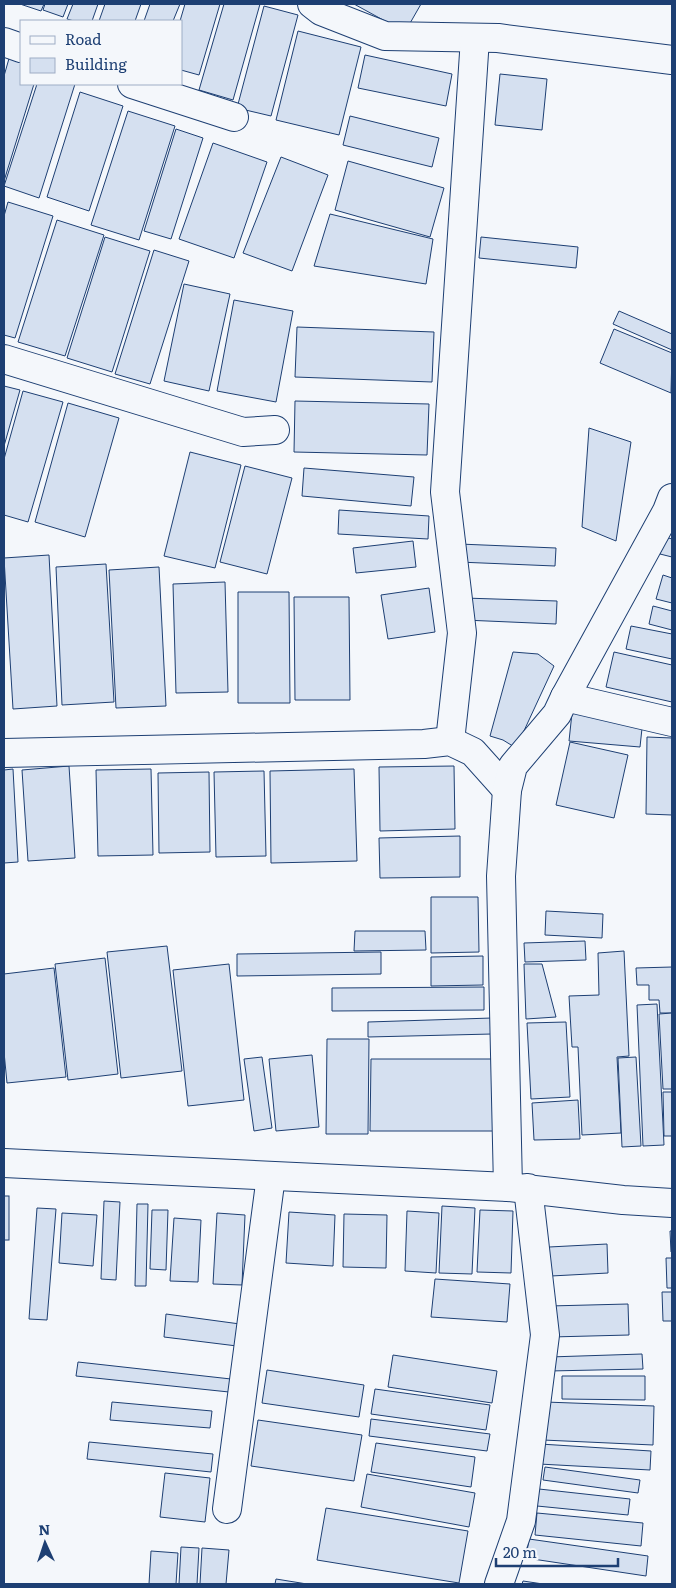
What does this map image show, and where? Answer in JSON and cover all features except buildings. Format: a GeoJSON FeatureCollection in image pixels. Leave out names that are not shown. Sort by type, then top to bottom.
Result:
{"type":"FeatureCollection","features":[{"type":"Feature","properties":{"kind":"street"},"geometry":{"type":"LineString","coordinates":[[312,4],[321,11],[385,36],[498,38],[672,60]]}},
{"type":"Feature","properties":{"kind":"street"},"geometry":{"type":"LineString","coordinates":[[450,741],[462,633],[445,492],[475,38]]}},
{"type":"Feature","properties":{"kind":"street"},"geometry":{"type":"LineString","coordinates":[[4,42],[20,48]]}},
{"type":"Feature","properties":{"kind":"street"},"geometry":{"type":"LineString","coordinates":[[135,85],[234,117]]}},
{"type":"Feature","properties":{"kind":"street"},"geometry":{"type":"LineString","coordinates":[[4,360],[244,432],[275,430]]}},
{"type":"Feature","properties":{"kind":"street"},"geometry":{"type":"LineString","coordinates":[[500,1584],[521,1521],[545,1335],[518,1187],[501,876],[507,790],[513,766],[557,714],[667,511],[672,498]]}},
{"type":"Feature","properties":{"kind":"street"},"geometry":{"type":"LineString","coordinates":[[565,697],[672,722]]}},
{"type":"Feature","properties":{"kind":"street"},"geometry":{"type":"LineString","coordinates":[[4,753],[424,744],[450,741],[472,752],[507,790]]}},
{"type":"Feature","properties":{"kind":"street"},"geometry":{"type":"LineString","coordinates":[[4,1163],[518,1187],[623,1200],[672,1203]]}},
{"type":"Feature","properties":{"kind":"street"},"geometry":{"type":"LineString","coordinates":[[227,1509],[271,1176]]}}]}
